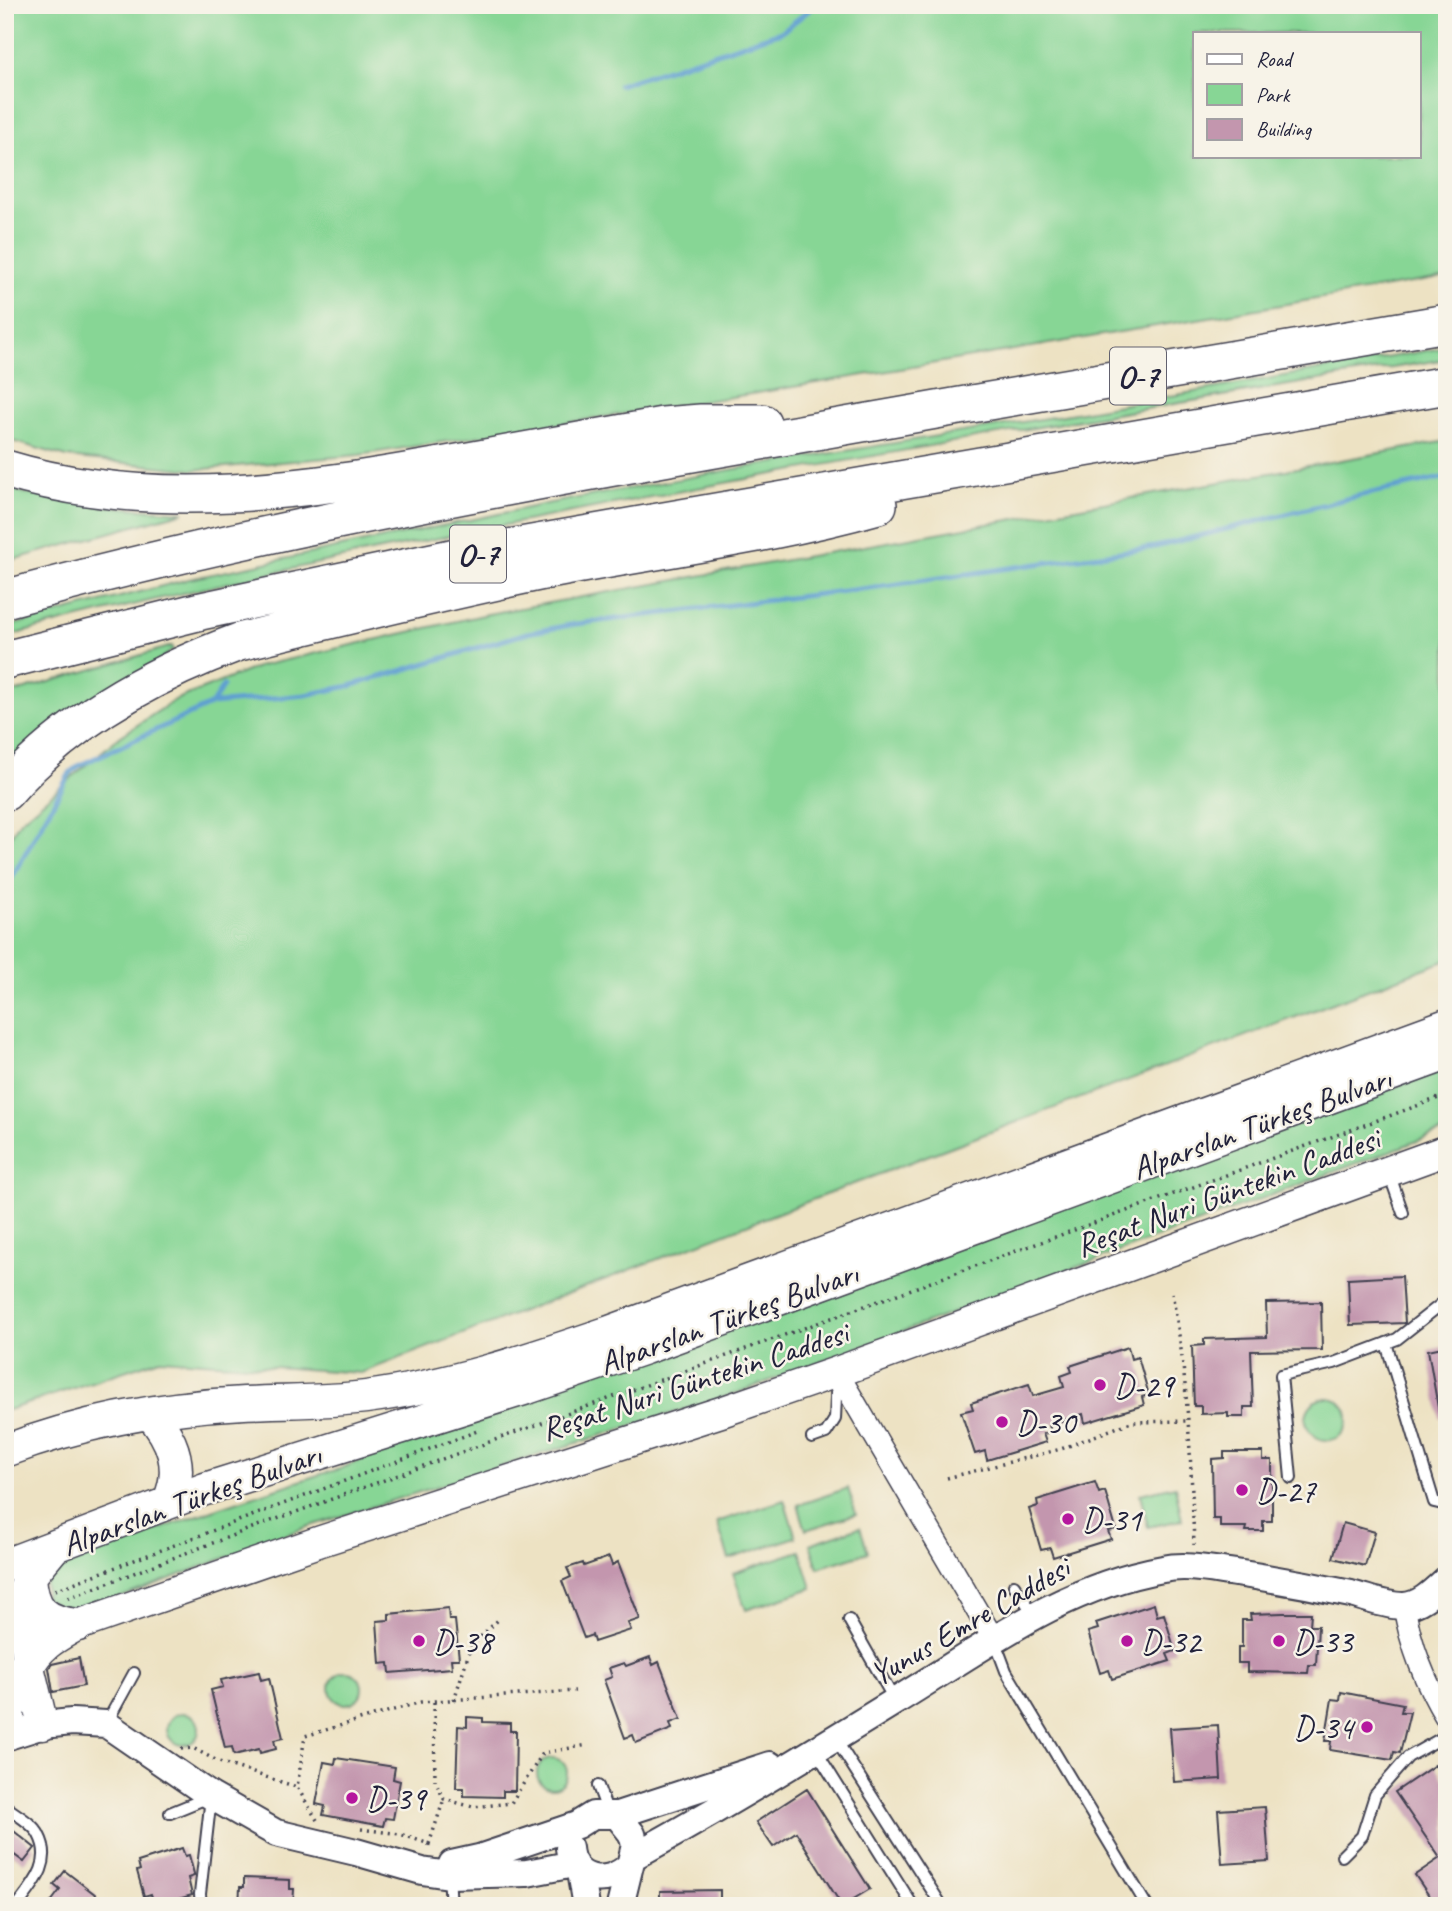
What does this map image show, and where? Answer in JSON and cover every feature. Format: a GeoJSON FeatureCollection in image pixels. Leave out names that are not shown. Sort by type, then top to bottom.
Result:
{"type":"FeatureCollection","features":[{"type":"Feature","properties":{"kind":"highway","name":"O-7"},"geometry":{"type":"LineString","coordinates":[[5,599],[186,553],[337,519],[829,428],[1447,323]]}},
{"type":"Feature","properties":{"kind":"highway","name":"O-7"},"geometry":{"type":"LineString","coordinates":[[5,660],[201,611],[424,564],[1447,385]]}},
{"type":"Feature","properties":{"kind":"highway"},"geometry":{"type":"LineString","coordinates":[[5,468],[46,480],[130,493],[243,494],[375,478],[663,426],[773,423],[829,428]]}},
{"type":"Feature","properties":{"kind":"highway"},"geometry":{"type":"LineString","coordinates":[[5,792],[54,745],[119,698],[191,660],[239,642],[546,571],[814,523],[887,502],[955,470]]}},
{"type":"Feature","properties":{"kind":"main road","name":"Alparslan Türkeş Bulvarı"},"geometry":{"type":"LineString","coordinates":[[5,1451],[78,1428],[150,1413],[242,1403],[364,1397],[445,1383],[492,1370],[607,1333],[1447,1025]]}},
{"type":"Feature","properties":{"kind":"main road","name":"Alparslan Türkeş Bulvarı"},"geometry":{"type":"LineString","coordinates":[[17,1571],[54,1547],[169,1501],[645,1348],[1447,1054]]}},
{"type":"Feature","properties":{"kind":"main road","name":"Reşat Nuri Güntekin Caddesi"},"geometry":{"type":"LineString","coordinates":[[21,1669],[48,1642],[78,1625],[321,1541],[722,1412],[1447,1150]]}},
{"type":"Feature","properties":{"kind":"main road"},"geometry":{"type":"LineString","coordinates":[[150,1413],[172,1444],[178,1471],[169,1501]]}},
{"type":"Feature","properties":{"kind":"main road"},"geometry":{"type":"LineString","coordinates":[[17,1571],[31,1591],[38,1609],[49,1619],[78,1625]]}},
{"type":"Feature","properties":{"kind":"main road"},"geometry":{"type":"LineString","coordinates":[[6,1736],[21,1669],[22,1597],[17,1571]]}},
{"type":"Feature","properties":{"kind":"main road"},"geometry":{"type":"LineString","coordinates":[[5,1623],[43,1725]]}},
{"type":"Feature","properties":{"kind":"street"},"geometry":{"type":"LineString","coordinates":[[837,1372],[993,1638]]}},
{"type":"Feature","properties":{"kind":"street","name":"Yunus Emre Caddesi"},"geometry":{"type":"LineString","coordinates":[[6,1736],[43,1725],[72,1721],[106,1724],[211,1796],[276,1833],[422,1871],[449,1875],[527,1873],[577,1868],[589,1877],[611,1879],[621,1874],[631,1861],[895,1701],[993,1638],[1085,1591],[1166,1568],[1195,1567],[1301,1583],[1404,1606]]}},
{"type":"Feature","properties":{"kind":"street"},"geometry":{"type":"LineString","coordinates":[[1447,1579],[1424,1599],[1404,1606],[1410,1639],[1432,1693],[1447,1719]]}},
{"type":"Feature","properties":{"kind":"street","name":"Yunus Emre Caddesi"},"geometry":{"type":"LineString","coordinates":[[422,1871],[479,1858],[577,1825],[593,1815],[613,1814],[824,1743]]}},
{"type":"Feature","properties":{"kind":"street"},"geometry":{"type":"LineString","coordinates":[[613,1814],[632,1834],[635,1845],[620,1906]]}},
{"type":"Feature","properties":{"kind":"street"},"geometry":{"type":"LineString","coordinates":[[577,1825],[569,1843],[586,1906]]}},
{"type":"Feature","properties":{"kind":"lane"},"geometry":{"type":"LineString","coordinates":[[1388,1171],[1403,1213]]}},
{"type":"Feature","properties":{"kind":"lane"},"geometry":{"type":"LineString","coordinates":[[1291,1478],[1281,1375],[1334,1363],[1397,1339],[1444,1302]]}},
{"type":"Feature","properties":{"kind":"lane"},"geometry":{"type":"LineString","coordinates":[[1386,1343],[1434,1502],[1447,1505]]}},
{"type":"Feature","properties":{"kind":"lane"},"geometry":{"type":"LineString","coordinates":[[812,1438],[826,1433],[835,1419],[837,1372]]}},
{"type":"Feature","properties":{"kind":"lane"},"geometry":{"type":"LineString","coordinates":[[1014,1585],[1034,1615]]}},
{"type":"Feature","properties":{"kind":"lane"},"geometry":{"type":"LineString","coordinates":[[849,1620],[895,1701]]}},
{"type":"Feature","properties":{"kind":"lane"},"geometry":{"type":"LineString","coordinates":[[993,1638],[1006,1671],[1147,1906]]}},
{"type":"Feature","properties":{"kind":"lane"},"geometry":{"type":"LineString","coordinates":[[106,1724],[134,1673]]}},
{"type":"Feature","properties":{"kind":"lane"},"geometry":{"type":"LineString","coordinates":[[1342,1856],[1362,1836],[1375,1795],[1408,1757],[1447,1735]]}},
{"type":"Feature","properties":{"kind":"lane"},"geometry":{"type":"LineString","coordinates":[[824,1743],[913,1906]]}},
{"type":"Feature","properties":{"kind":"lane"},"geometry":{"type":"LineString","coordinates":[[824,1743],[942,1906]]}},
{"type":"Feature","properties":{"kind":"lane"},"geometry":{"type":"LineString","coordinates":[[598,1786],[613,1814]]}},
{"type":"Feature","properties":{"kind":"lane"},"geometry":{"type":"LineString","coordinates":[[170,1813],[211,1796],[201,1906]]}},
{"type":"Feature","properties":{"kind":"lane"},"geometry":{"type":"LineString","coordinates":[[5,1806],[39,1834],[45,1857],[38,1879],[17,1906]]}},
{"type":"Feature","properties":{"kind":"lane"},"geometry":{"type":"LineString","coordinates":[[449,1875],[451,1906]]}},
{"type":"Feature","properties":{"kind":"path"},"geometry":{"type":"LineString","coordinates":[[38,1609],[252,1528],[1447,1095]]}},
{"type":"Feature","properties":{"kind":"path"},"geometry":{"type":"LineString","coordinates":[[1172,1293],[1179,1330],[1187,1421],[1195,1567]]}},
{"type":"Feature","properties":{"kind":"path"},"geometry":{"type":"LineString","coordinates":[[947,1478],[1061,1449],[1131,1422],[1187,1421]]}},
{"type":"Feature","properties":{"kind":"path"},"geometry":{"type":"LineString","coordinates":[[454,1700],[471,1646],[498,1620]]}},
{"type":"Feature","properties":{"kind":"path"},"geometry":{"type":"LineString","coordinates":[[318,1823],[297,1787],[305,1736],[421,1702],[575,1691]]}},
{"type":"Feature","properties":{"kind":"path"},"geometry":{"type":"LineString","coordinates":[[422,1871],[444,1799],[435,1781],[434,1702]]}},
{"type":"Feature","properties":{"kind":"path"},"geometry":{"type":"LineString","coordinates":[[444,1799],[473,1807],[511,1803],[543,1753],[588,1745]]}},
{"type":"Feature","properties":{"kind":"path"},"geometry":{"type":"LineString","coordinates":[[150,1753],[193,1748],[219,1762],[297,1787]]}},
{"type":"Feature","properties":{"kind":"path"},"geometry":{"type":"LineString","coordinates":[[359,1829],[400,1834],[429,1844]]}},
{"type":"Feature","properties":{"kind":"green space"},"geometry":{"type":"Polygon","coordinates":[[[5,5],[1447,5],[1447,277],[757,393],[359,455],[193,470],[67,457],[5,439],[5,5]]]}},
{"type":"Feature","properties":{"kind":"green space"},"geometry":{"type":"Polygon","coordinates":[[[1447,347],[1447,359],[1006,433],[567,513],[285,570],[5,637],[5,627],[189,579],[551,503],[1447,347]]]}},
{"type":"Feature","properties":{"kind":"green space"},"geometry":{"type":"Polygon","coordinates":[[[1447,441],[1447,960],[361,1373],[160,1359],[5,1411],[5,845],[20,821],[118,738],[175,700],[260,666],[488,614],[1447,441]]]}},
{"type":"Feature","properties":{"kind":"green space"},"geometry":{"type":"Polygon","coordinates":[[[5,488],[72,502],[184,512],[5,562],[5,488]]]}},
{"type":"Feature","properties":{"kind":"green space"},"geometry":{"type":"Polygon","coordinates":[[[172,646],[173,650],[5,773],[5,695],[172,646]]]}},
{"type":"Feature","properties":{"kind":"green space"},"geometry":{"type":"Polygon","coordinates":[[[1447,1068],[1447,1130],[734,1394],[307,1527],[95,1607],[65,1611],[45,1598],[46,1579],[72,1562],[121,1543],[340,1469],[418,1435],[1447,1068]]]}},
{"type":"Feature","properties":{"kind":"green space"},"geometry":{"type":"Polygon","coordinates":[[[1327,1398],[1342,1404],[1348,1419],[1342,1434],[1327,1440],[1312,1434],[1306,1419],[1312,1404],[1327,1398]]]}},
{"type":"Feature","properties":{"kind":"green space"},"geometry":{"type":"Polygon","coordinates":[[[1175,1486],[1182,1520],[1148,1527],[1140,1494],[1175,1486]]]}},
{"type":"Feature","properties":{"kind":"green space"},"geometry":{"type":"Polygon","coordinates":[[[848,1488],[856,1514],[806,1530],[798,1505],[848,1488]]]}},
{"type":"Feature","properties":{"kind":"green space"},"geometry":{"type":"Polygon","coordinates":[[[784,1500],[796,1537],[729,1559],[717,1522],[784,1500]]]}},
{"type":"Feature","properties":{"kind":"green space"},"geometry":{"type":"Polygon","coordinates":[[[860,1527],[868,1552],[818,1568],[810,1544],[860,1527]]]}},
{"type":"Feature","properties":{"kind":"green space"},"geometry":{"type":"Polygon","coordinates":[[[800,1551],[812,1588],[746,1610],[733,1573],[800,1551]]]}},
{"type":"Feature","properties":{"kind":"green space"},"geometry":{"type":"Polygon","coordinates":[[[346,1672],[357,1677],[362,1688],[357,1699],[346,1704],[335,1699],[330,1688],[335,1677],[346,1672]]]}},
{"type":"Feature","properties":{"kind":"green space"},"geometry":{"type":"Polygon","coordinates":[[[183,1713],[194,1718],[199,1729],[194,1740],[183,1745],[172,1740],[167,1729],[172,1718],[183,1713]]]}},
{"type":"Feature","properties":{"kind":"green space"},"geometry":{"type":"Polygon","coordinates":[[[552,1758],[563,1762],[567,1773],[563,1784],[552,1788],[541,1784],[537,1773],[541,1762],[552,1758]]]}},
{"type":"Feature","properties":{"kind":"building"},"geometry":{"type":"Polygon","coordinates":[[[1402,1276],[1405,1323],[1350,1325],[1348,1279],[1402,1276]]]}},
{"type":"Feature","properties":{"kind":"building"},"geometry":{"type":"Polygon","coordinates":[[[1321,1302],[1322,1350],[1251,1351],[1253,1407],[1244,1407],[1244,1417],[1228,1417],[1228,1413],[1201,1414],[1201,1406],[1194,1406],[1192,1346],[1204,1345],[1204,1339],[1267,1337],[1266,1303],[1321,1302]]]}},
{"type":"Feature","properties":{"kind":"building"},"geometry":{"type":"Polygon","coordinates":[[[1447,1346],[1447,1418],[1440,1419],[1428,1350],[1447,1346]]]}},
{"type":"Feature","properties":{"kind":"building"},"geometry":{"type":"Polygon","coordinates":[[[1128,1347],[1131,1359],[1138,1357],[1149,1395],[1142,1397],[1144,1405],[1085,1423],[1083,1414],[1049,1425],[1051,1432],[1043,1434],[1046,1442],[987,1460],[985,1451],[975,1454],[961,1412],[973,1409],[971,1403],[1029,1384],[1033,1396],[1064,1387],[1061,1376],[1072,1372],[1070,1366],[1128,1347]]]}},
{"type":"Feature","properties":{"kind":"building","name":"D-27"},"geometry":{"type":"Polygon","coordinates":[[[1224,1452],[1263,1452],[1263,1460],[1272,1460],[1272,1521],[1263,1521],[1263,1531],[1246,1531],[1247,1527],[1220,1527],[1220,1519],[1213,1519],[1212,1459],[1224,1458],[1224,1452]]]}},
{"type":"Feature","properties":{"kind":"building","name":"D-31"},"geometry":{"type":"Polygon","coordinates":[[[1095,1482],[1099,1493],[1105,1491],[1116,1529],[1108,1531],[1111,1539],[1053,1557],[1050,1548],[1041,1550],[1029,1509],[1038,1506],[1037,1500],[1095,1482]]]}},
{"type":"Feature","properties":{"kind":"building"},"geometry":{"type":"Polygon","coordinates":[[[1343,1523],[1375,1532],[1365,1566],[1333,1558],[1343,1523]]]}},
{"type":"Feature","properties":{"kind":"building"},"geometry":{"type":"Polygon","coordinates":[[[609,1557],[612,1565],[618,1562],[640,1619],[628,1623],[631,1630],[594,1642],[592,1635],[584,1638],[562,1581],[571,1577],[567,1568],[583,1563],[584,1566],[609,1557]]]}},
{"type":"Feature","properties":{"kind":"building","name":"D-32"},"geometry":{"type":"Polygon","coordinates":[[[1154,1604],[1157,1616],[1164,1614],[1175,1651],[1167,1654],[1170,1661],[1112,1679],[1109,1670],[1100,1673],[1088,1632],[1098,1629],[1096,1623],[1154,1604]]]}},
{"type":"Feature","properties":{"kind":"building","name":"D-38"},"geometry":{"type":"Polygon","coordinates":[[[448,1608],[449,1620],[455,1620],[459,1659],[451,1659],[452,1668],[390,1673],[389,1663],[380,1664],[377,1621],[389,1620],[389,1614],[448,1608]]]}},
{"type":"Feature","properties":{"kind":"building","name":"D-33"},"geometry":{"type":"Polygon","coordinates":[[[1311,1613],[1310,1626],[1318,1626],[1316,1665],[1309,1665],[1308,1673],[1247,1672],[1247,1663],[1238,1663],[1238,1647],[1242,1647],[1242,1620],[1251,1620],[1250,1614],[1311,1613]]]}},
{"type":"Feature","properties":{"kind":"building"},"geometry":{"type":"Polygon","coordinates":[[[650,1657],[653,1665],[659,1662],[681,1719],[670,1723],[672,1729],[636,1743],[633,1735],[625,1738],[604,1680],[612,1677],[609,1668],[624,1663],[626,1666],[650,1657]]]}},
{"type":"Feature","properties":{"kind":"building"},"geometry":{"type":"Polygon","coordinates":[[[79,1658],[84,1686],[53,1692],[49,1668],[52,1664],[79,1658]]]}},
{"type":"Feature","properties":{"kind":"building"},"geometry":{"type":"Polygon","coordinates":[[[259,1672],[261,1680],[269,1678],[283,1738],[274,1740],[276,1749],[260,1753],[259,1749],[234,1755],[232,1747],[225,1748],[211,1690],[223,1687],[221,1680],[259,1672]]]}},
{"type":"Feature","properties":{"kind":"building","name":"D-34"},"geometry":{"type":"Polygon","coordinates":[[[1341,1692],[1403,1704],[1401,1712],[1410,1712],[1400,1753],[1394,1752],[1392,1760],[1330,1750],[1331,1741],[1325,1741],[1332,1699],[1340,1700],[1341,1692]]]}},
{"type":"Feature","properties":{"kind":"building"},"geometry":{"type":"Polygon","coordinates":[[[467,1717],[483,1718],[483,1722],[510,1723],[510,1731],[516,1731],[515,1791],[503,1791],[503,1797],[464,1796],[464,1788],[456,1788],[458,1726],[467,1727],[467,1717]]]}},
{"type":"Feature","properties":{"kind":"building"},"geometry":{"type":"Polygon","coordinates":[[[1218,1725],[1221,1779],[1174,1782],[1170,1728],[1218,1725]]]}},
{"type":"Feature","properties":{"kind":"building","name":"D-39"},"geometry":{"type":"Polygon","coordinates":[[[336,1758],[395,1767],[393,1779],[400,1781],[393,1819],[385,1818],[383,1826],[323,1815],[325,1806],[316,1804],[324,1762],[335,1764],[336,1758]]]}},
{"type":"Feature","properties":{"kind":"building"},"geometry":{"type":"Polygon","coordinates":[[[1435,1765],[1447,1782],[1447,1906],[1436,1906],[1415,1875],[1440,1858],[1395,1792],[1435,1765]]]}},
{"type":"Feature","properties":{"kind":"building"},"geometry":{"type":"Polygon","coordinates":[[[807,1789],[870,1889],[842,1906],[796,1832],[773,1847],[756,1822],[807,1789]]]}},
{"type":"Feature","properties":{"kind":"building"},"geometry":{"type":"Polygon","coordinates":[[[1265,1807],[1269,1861],[1222,1864],[1218,1810],[1265,1807]]]}},
{"type":"Feature","properties":{"kind":"building"},"geometry":{"type":"Polygon","coordinates":[[[5,1824],[35,1848],[24,1862],[5,1848],[5,1824]]]}},
{"type":"Feature","properties":{"kind":"building"},"geometry":{"type":"Polygon","coordinates":[[[182,1848],[185,1856],[189,1855],[194,1874],[188,1878],[192,1895],[155,1906],[151,1894],[144,1896],[137,1871],[140,1870],[138,1862],[182,1848]]]}},
{"type":"Feature","properties":{"kind":"building"},"geometry":{"type":"Polygon","coordinates":[[[65,1871],[96,1895],[87,1906],[48,1906],[60,1890],[54,1885],[65,1871]]]}},
{"type":"Feature","properties":{"kind":"building"},"geometry":{"type":"Polygon","coordinates":[[[244,1878],[290,1880],[290,1889],[294,1889],[293,1906],[239,1906],[240,1887],[244,1887],[244,1878]]]}},
{"type":"Feature","properties":{"kind":"building"},"geometry":{"type":"Polygon","coordinates":[[[720,1890],[720,1906],[660,1906],[660,1891],[720,1890]]]}},
{"type":"Feature","properties":{"kind":"waterway"},"geometry":{"type":"LineString","coordinates":[[619,85],[781,32],[816,5]]}},
{"type":"Feature","properties":{"kind":"waterway"},"geometry":{"type":"LineString","coordinates":[[5,890],[70,773],[78,766],[212,704],[305,695],[350,686],[527,633],[576,624],[877,587],[1155,547],[1362,495],[1447,477]]}},
{"type":"Feature","properties":{"kind":"waterway"},"geometry":{"type":"LineString","coordinates":[[212,704],[223,686]]}},
{"type":"Feature","properties":{"kind":"place","name":"D-29"},"geometry":{"type":"Point","coordinates":[1100,1385]}},
{"type":"Feature","properties":{"kind":"place","name":"D-30"},"geometry":{"type":"Point","coordinates":[1002,1422]}},
{"type":"Feature","properties":{"kind":"place","name":"D-27"},"geometry":{"type":"Point","coordinates":[1242,1490]}},
{"type":"Feature","properties":{"kind":"place","name":"D-31"},"geometry":{"type":"Point","coordinates":[1068,1519]}},
{"type":"Feature","properties":{"kind":"place","name":"D-38"},"geometry":{"type":"Point","coordinates":[419,1641]}},
{"type":"Feature","properties":{"kind":"place","name":"D-32"},"geometry":{"type":"Point","coordinates":[1127,1641]}},
{"type":"Feature","properties":{"kind":"place","name":"D-33"},"geometry":{"type":"Point","coordinates":[1279,1641]}},
{"type":"Feature","properties":{"kind":"place","name":"D-34"},"geometry":{"type":"Point","coordinates":[1367,1727]}},
{"type":"Feature","properties":{"kind":"place","name":"D-39"},"geometry":{"type":"Point","coordinates":[352,1798]}}]}
